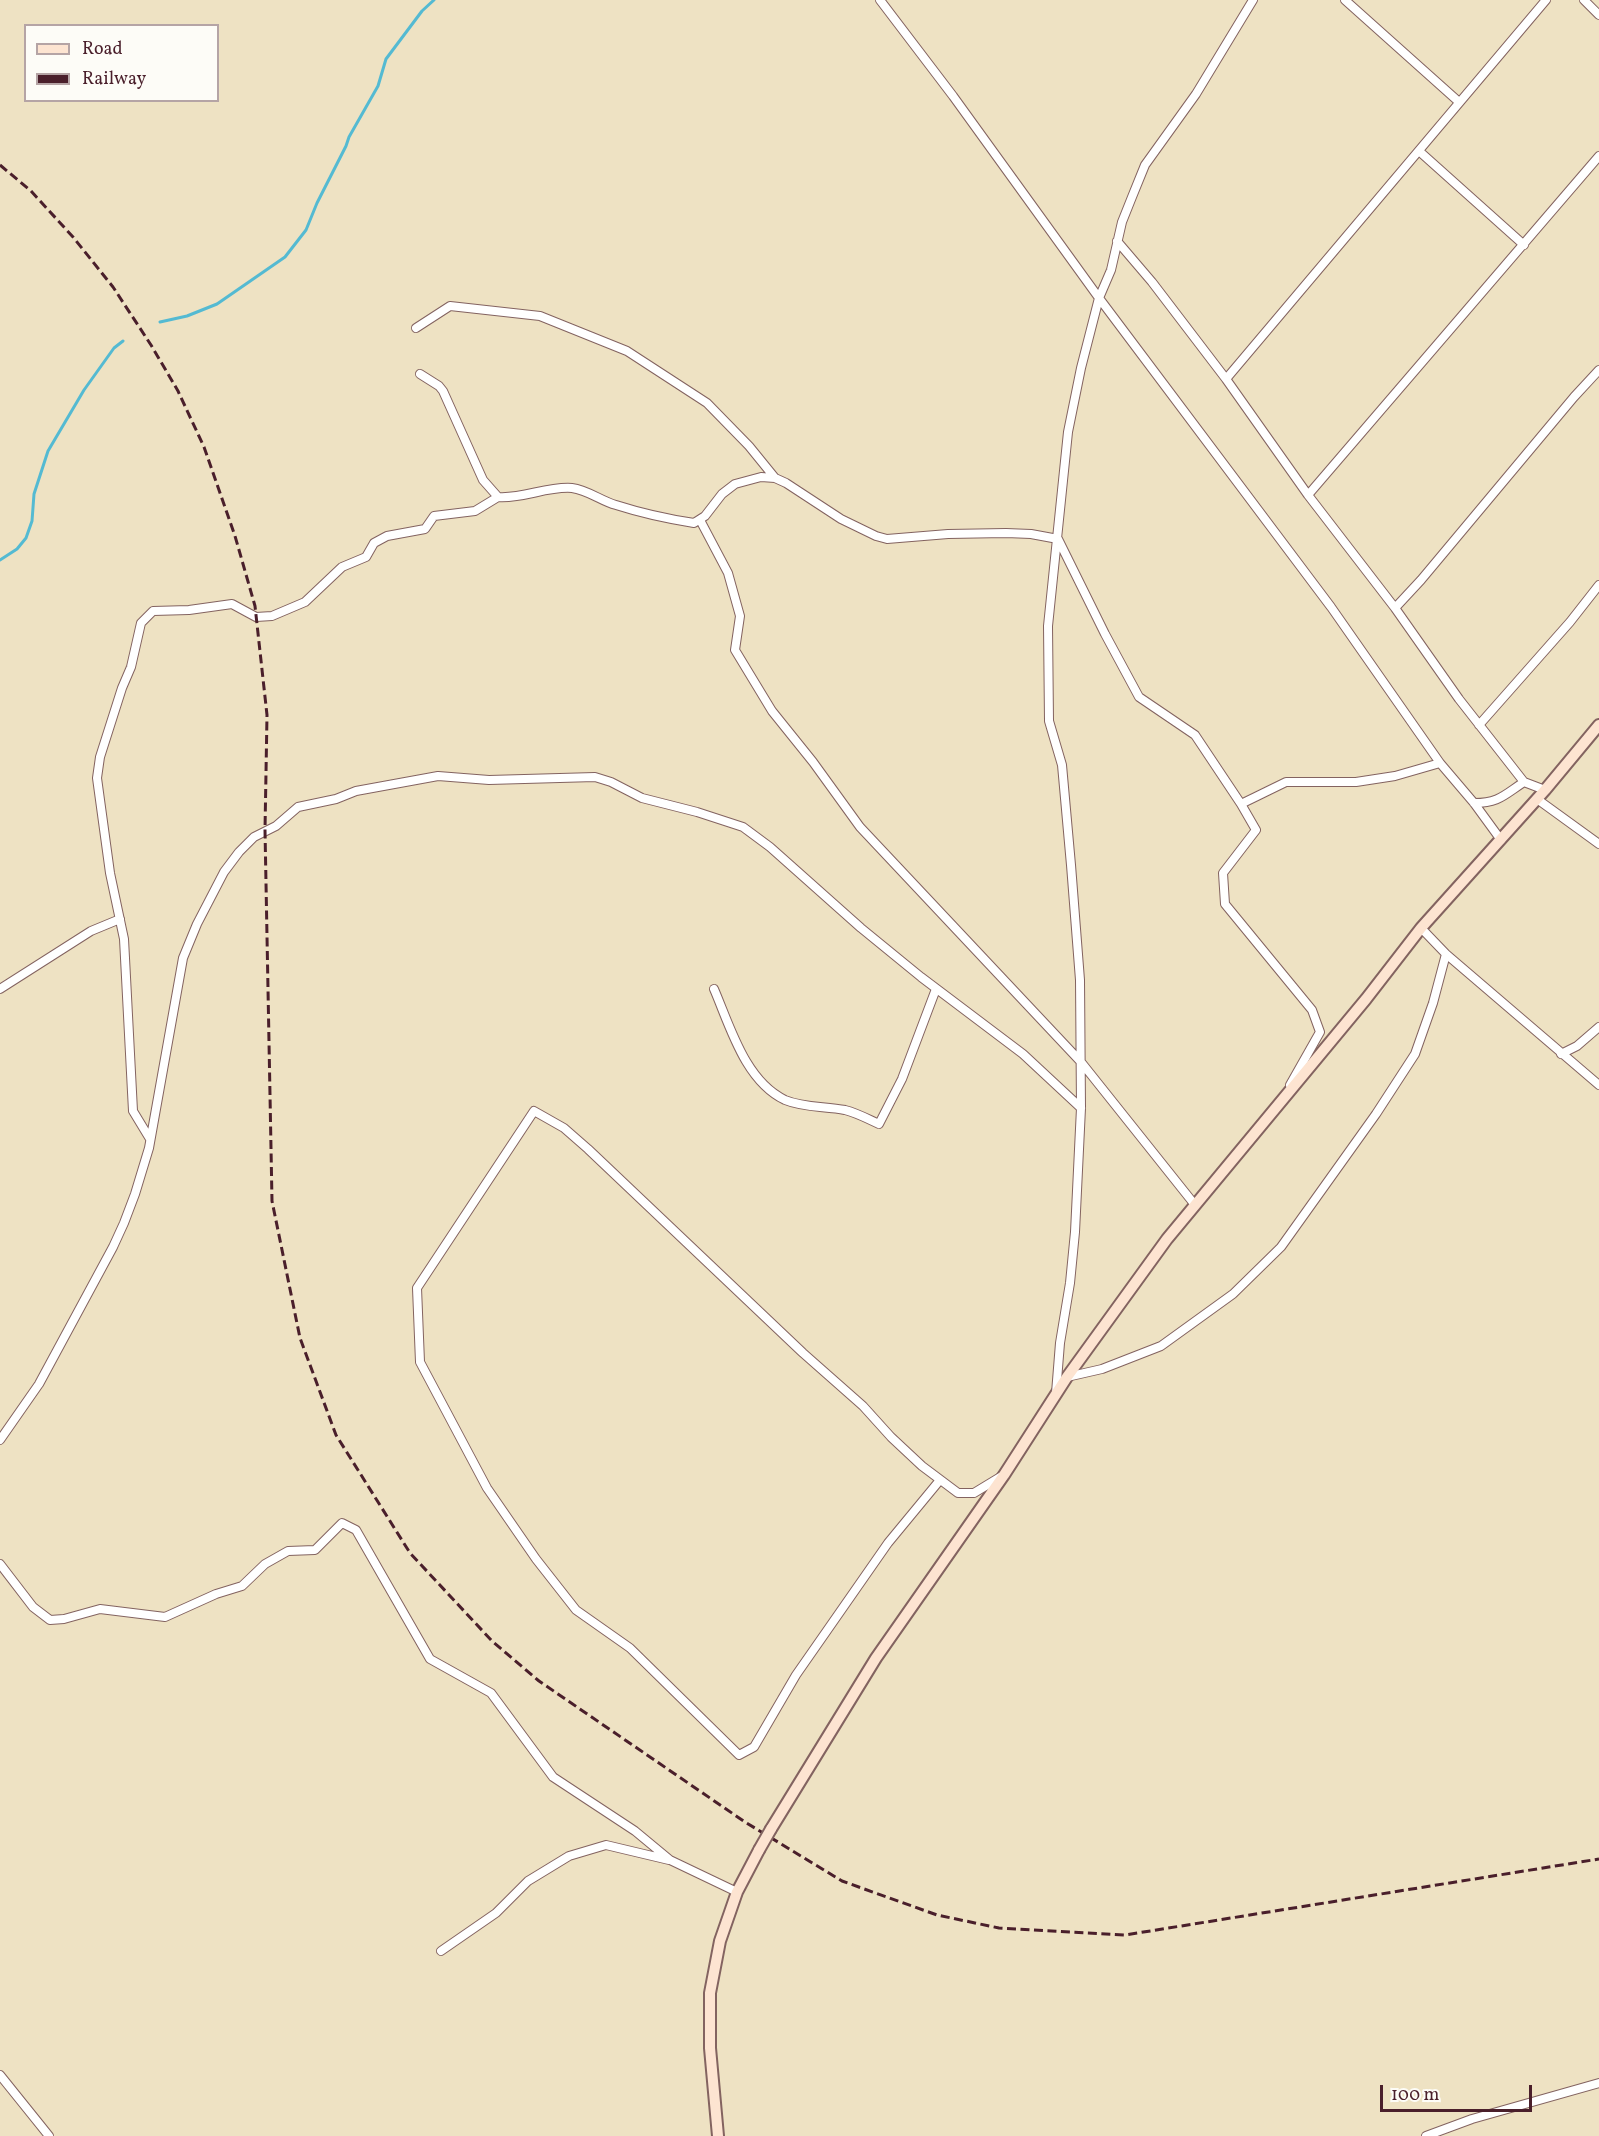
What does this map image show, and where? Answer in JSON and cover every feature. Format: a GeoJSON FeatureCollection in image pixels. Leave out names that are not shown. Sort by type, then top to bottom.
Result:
{"type":"FeatureCollection","features":[{"type":"Feature","properties":{"kind":"main road"},"geometry":{"type":"LineString","coordinates":[[718,2136],[710,2048],[710,1993],[720,1941],[737,1892],[759,1850],[876,1658],[1004,1475],[1067,1377],[1167,1239],[1366,999],[1421,928],[1545,790],[1599,724]]}},
{"type":"Feature","properties":{"kind":"street"},"geometry":{"type":"LineString","coordinates":[[880,0],[1011,174],[1099,298],[1331,607],[1440,764],[1474,802],[1501,840]]}},
{"type":"Feature","properties":{"kind":"street"},"geometry":{"type":"LineString","coordinates":[[1056,1394],[1060,1343],[1075,1232],[1081,1108],[1080,980],[1068,829],[1062,765],[1049,721],[1048,626],[1068,432],[1099,298],[1111,270],[1122,222],[1145,165],[1196,94],[1253,0]]}},
{"type":"Feature","properties":{"kind":"street"},"geometry":{"type":"LineString","coordinates":[[1345,0],[1459,102]]}},
{"type":"Feature","properties":{"kind":"street"},"geometry":{"type":"LineString","coordinates":[[1226,378],[1546,0]]}},
{"type":"Feature","properties":{"kind":"street"},"geometry":{"type":"LineString","coordinates":[[1584,0],[1599,15]]}},
{"type":"Feature","properties":{"kind":"street"},"geometry":{"type":"LineString","coordinates":[[1419,151],[1524,245]]}},
{"type":"Feature","properties":{"kind":"street"},"geometry":{"type":"LineString","coordinates":[[1308,495],[1599,156]]}},
{"type":"Feature","properties":{"kind":"street"},"geometry":{"type":"LineString","coordinates":[[1117,241],[1226,378],[1308,495],[1395,608],[1479,725],[1524,782],[1545,790]]}},
{"type":"Feature","properties":{"kind":"street"},"geometry":{"type":"LineString","coordinates":[[416,328],[450,306],[540,316],[627,351],[707,403],[775,478],[841,519],[876,536],[887,539],[948,534],[1006,533],[1031,534],[1058,539]]}},
{"type":"Feature","properties":{"kind":"street"},"geometry":{"type":"LineString","coordinates":[[1395,608],[1599,370]]}},
{"type":"Feature","properties":{"kind":"street"},"geometry":{"type":"LineString","coordinates":[[420,374],[443,391],[483,480],[498,497]]}},
{"type":"Feature","properties":{"kind":"street"},"geometry":{"type":"LineString","coordinates":[[150,1139],[133,1111],[126,968],[97,778],[100,757],[131,667],[141,622],[153,611],[189,610],[232,604],[256,617],[272,616],[305,602],[342,567],[366,557],[374,543],[387,536],[425,529],[434,516],[475,511],[498,497],[507,498],[546,490],[573,488],[614,505],[694,523],[705,516],[722,494],[735,484],[761,477],[775,478]]}},
{"type":"Feature","properties":{"kind":"street"},"geometry":{"type":"LineString","coordinates":[[699,520],[728,573],[740,616],[735,650],[772,711],[813,762],[860,827],[1081,1062],[1196,1204]]}},
{"type":"Feature","properties":{"kind":"street"},"geometry":{"type":"LineString","coordinates":[[1058,539],[1139,697],[1195,735],[1256,830],[1223,873],[1225,904],[1312,1010],[1320,1032],[1282,1099]]}},
{"type":"Feature","properties":{"kind":"street"},"geometry":{"type":"LineString","coordinates":[[1479,725],[1570,622],[1599,585]]}},
{"type":"Feature","properties":{"kind":"street"},"geometry":{"type":"LineString","coordinates":[[1241,804],[1286,782],[1356,782],[1395,776],[1440,764]]}},
{"type":"Feature","properties":{"kind":"street"},"geometry":{"type":"LineString","coordinates":[[0,1440],[39,1384],[113,1247],[135,1194],[150,1139],[183,958],[197,924],[224,873],[239,852],[254,837],[276,826],[298,807],[336,799],[356,791],[438,776],[489,780],[595,777],[642,798],[743,827],[770,847],[861,928],[936,989],[1023,1054],[1081,1108]]}},
{"type":"Feature","properties":{"kind":"street"},"geometry":{"type":"LineString","coordinates":[[1474,802],[1490,803],[1524,782]]}},
{"type":"Feature","properties":{"kind":"street"},"geometry":{"type":"LineString","coordinates":[[1537,799],[1599,844]]}},
{"type":"Feature","properties":{"kind":"street"},"geometry":{"type":"LineString","coordinates":[[0,989],[91,931],[120,919]]}},
{"type":"Feature","properties":{"kind":"street"},"geometry":{"type":"LineString","coordinates":[[1421,928],[1446,954],[1599,1085]]}},
{"type":"Feature","properties":{"kind":"street"},"geometry":{"type":"LineString","coordinates":[[1067,1377],[1102,1369],[1161,1346],[1233,1294],[1281,1247],[1376,1114],[1415,1054],[1433,1003],[1446,954]]}},
{"type":"Feature","properties":{"kind":"street"},"geometry":{"type":"LineString","coordinates":[[714,989],[741,1051],[752,1070],[769,1089],[786,1100],[845,1110],[879,1124],[902,1079],[936,989]]}},
{"type":"Feature","properties":{"kind":"street"},"geometry":{"type":"LineString","coordinates":[[1561,1054],[1577,1046],[1599,1027]]}},
{"type":"Feature","properties":{"kind":"street"},"geometry":{"type":"LineString","coordinates":[[940,1480],[888,1544],[810,1656],[754,1748],[739,1755],[630,1648],[576,1610],[517,1533],[487,1488],[420,1362],[417,1288],[534,1111],[564,1128],[588,1149],[803,1353],[863,1406],[891,1437],[940,1480],[958,1493],[974,1493],[1004,1475]]}},
{"type":"Feature","properties":{"kind":"street"},"geometry":{"type":"LineString","coordinates":[[0,1564],[33,1607],[50,1620],[64,1619],[99,1609],[165,1617],[216,1594],[242,1586],[265,1564],[288,1551],[315,1550],[342,1523],[356,1530],[430,1659],[491,1693],[553,1777],[635,1830],[670,1860]]}},
{"type":"Feature","properties":{"kind":"street"},"geometry":{"type":"LineString","coordinates":[[441,1951],[496,1913],[528,1881],[569,1856],[606,1845],[670,1860],[737,1892]]}},
{"type":"Feature","properties":{"kind":"street"},"geometry":{"type":"LineString","coordinates":[[0,2075],[49,2136]]}},
{"type":"Feature","properties":{"kind":"street"},"geometry":{"type":"LineString","coordinates":[[1426,2136],[1472,2120],[1599,2083]]}},
{"type":"Feature","properties":{"kind":"waterway"},"geometry":{"type":"LineString","coordinates":[[160,322],[187,316],[217,304],[285,257],[306,230],[349,137],[378,86],[386,59],[422,11],[434,0]]}},
{"type":"Feature","properties":{"kind":"waterway"},"geometry":{"type":"LineString","coordinates":[[0,560],[17,549],[26,538],[32,521],[34,494],[48,451],[84,390],[114,348],[123,341]]}},
{"type":"Feature","properties":{"kind":"railway"},"geometry":{"type":"LineString","coordinates":[[0,165],[31,191],[73,237],[113,287],[151,345],[178,391],[204,447],[235,536],[255,606],[267,715],[265,830],[272,1201],[300,1338],[336,1435],[410,1553],[492,1641],[539,1681],[745,1822],[842,1881],[937,1915],[999,1928],[1125,1935],[1599,1859]]}}]}
